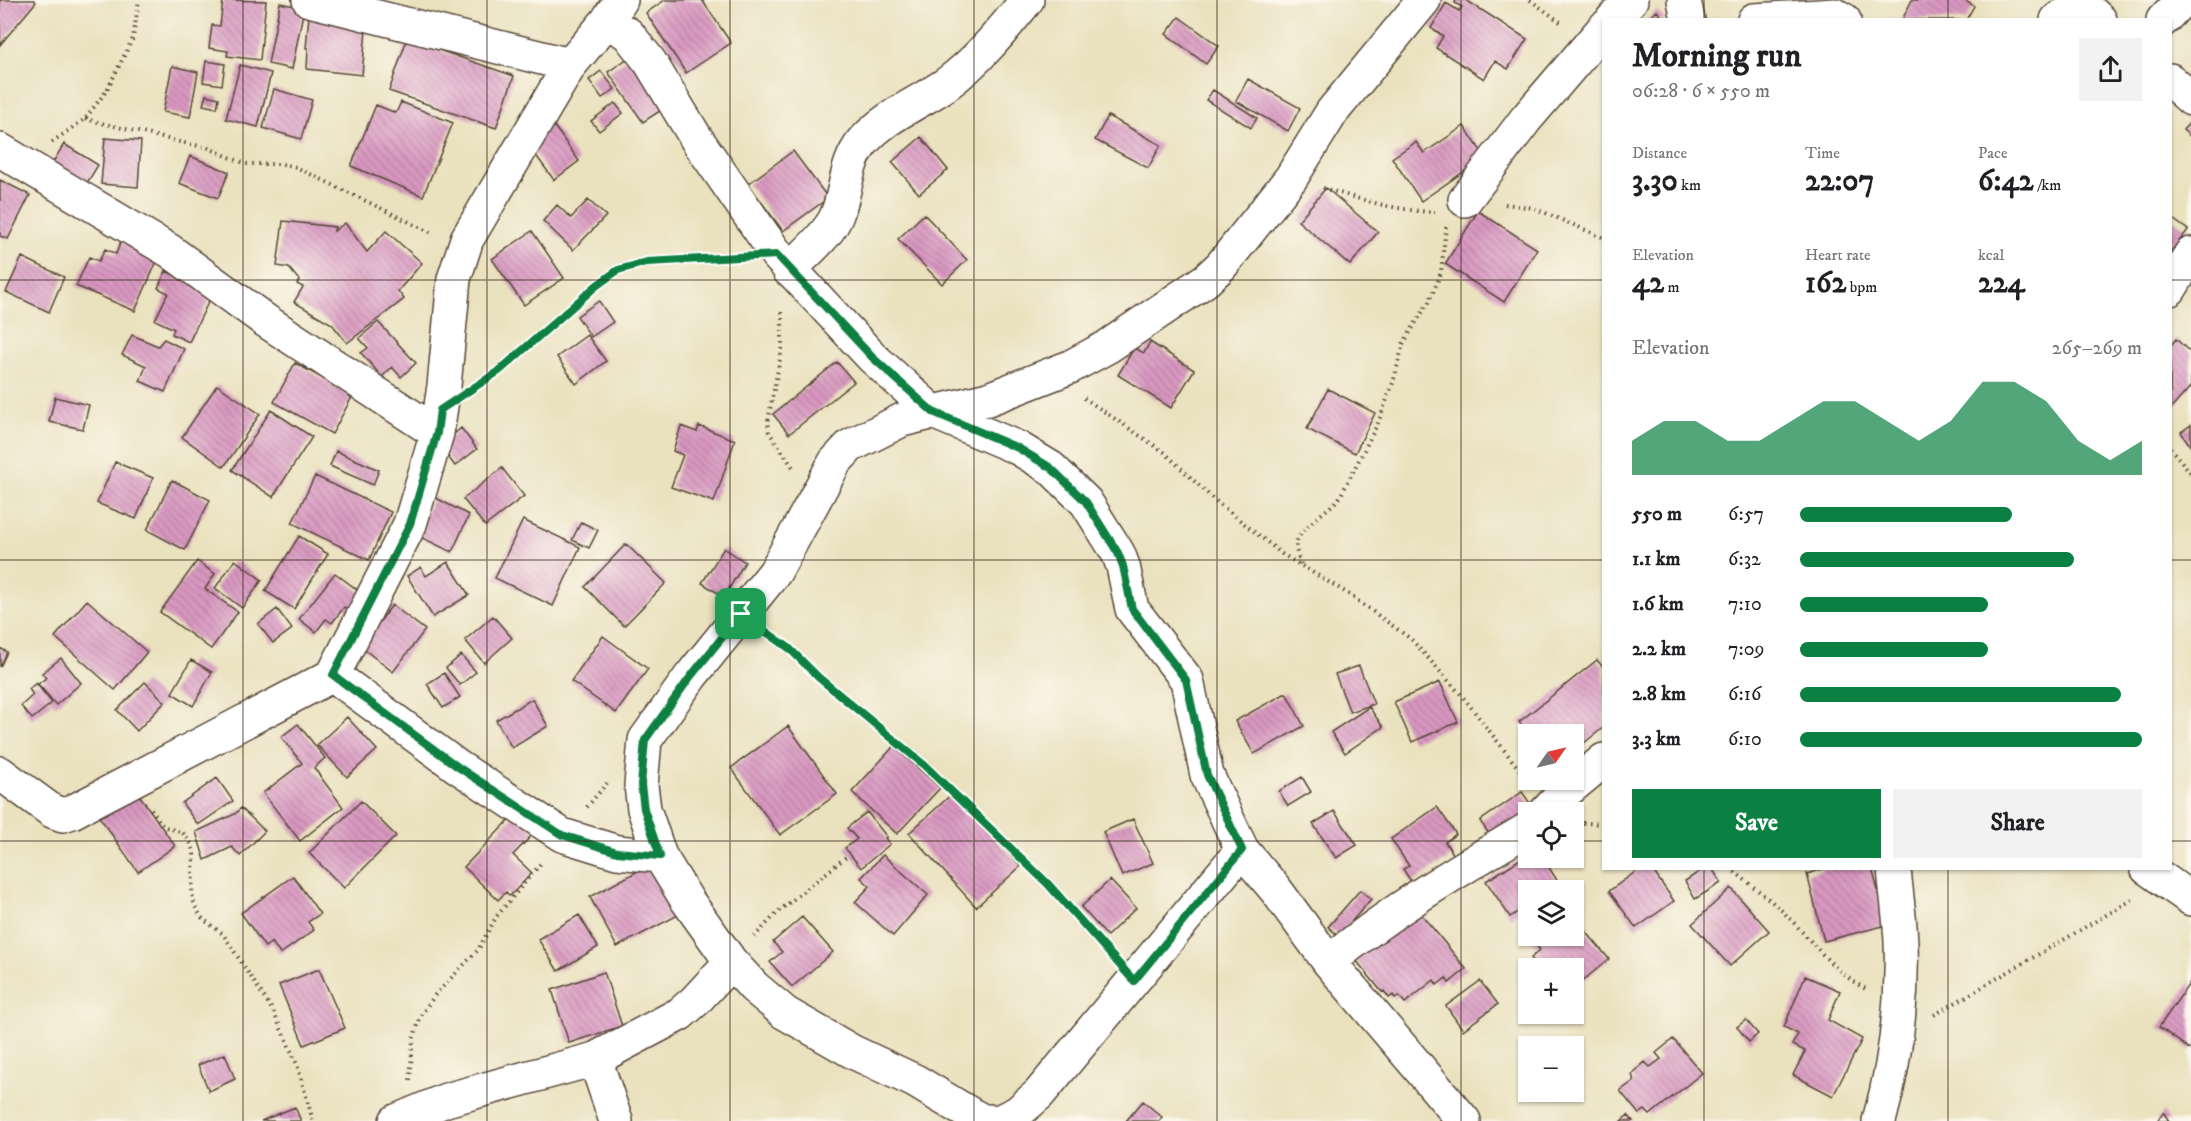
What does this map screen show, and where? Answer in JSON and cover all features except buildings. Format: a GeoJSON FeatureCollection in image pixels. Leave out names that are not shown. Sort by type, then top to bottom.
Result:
{"type":"FeatureCollection","features":[{"type":"Feature","properties":{"kind":"street"},"geometry":{"type":"LineString","coordinates":[[309,0],[570,65]]}},
{"type":"Feature","properties":{"kind":"street"},"geometry":{"type":"LineString","coordinates":[[783,263],[818,240],[835,220],[851,163],[861,144],[876,129],[905,108],[943,86],[972,64],[1027,0]]}},
{"type":"Feature","properties":{"kind":"street"},"geometry":{"type":"LineString","coordinates":[[989,1121],[983,1121],[915,1081],[853,1052],[785,1014],[754,987],[731,962],[687,900],[660,856],[644,809],[641,785],[645,740],[691,676],[775,572],[835,462],[850,446],[902,420],[988,399],[1047,376],[1107,347],[1179,299],[1221,266],[1291,178],[1332,112],[1424,0]]}},
{"type":"Feature","properties":{"kind":"street"},"geometry":{"type":"LineString","coordinates":[[1614,18],[1631,0]]}},
{"type":"Feature","properties":{"kind":"street"},"geometry":{"type":"LineString","coordinates":[[1684,0],[1688,18]]}},
{"type":"Feature","properties":{"kind":"street"},"geometry":{"type":"LineString","coordinates":[[2165,18],[2182,0]]}},
{"type":"Feature","properties":{"kind":"street"},"geometry":{"type":"LineString","coordinates":[[2060,18],[2079,8],[2091,12],[2098,18]]}},
{"type":"Feature","properties":{"kind":"street"},"geometry":{"type":"LineString","coordinates":[[0,773],[52,811],[63,815],[333,675],[410,524],[439,421],[454,279],[467,240],[570,65],[614,10],[628,34],[650,62],[696,138],[783,263],[872,357],[933,412],[1018,448],[1051,468],[1086,502],[1118,553],[1132,609],[1186,680],[1207,775],[1242,850],[1276,890],[1329,963],[1464,1121]]}},
{"type":"Feature","properties":{"kind":"street"},"geometry":{"type":"LineString","coordinates":[[1786,18],[1835,15],[1840,18]]}},
{"type":"Feature","properties":{"kind":"street"},"geometry":{"type":"LineString","coordinates":[[1465,200],[1526,119],[1596,36]]}},
{"type":"Feature","properties":{"kind":"street"},"geometry":{"type":"LineString","coordinates":[[2172,82],[2191,99]]}},
{"type":"Feature","properties":{"kind":"street"},"geometry":{"type":"LineString","coordinates":[[8,154],[170,251],[266,321],[439,421]]}},
{"type":"Feature","properties":{"kind":"street"},"geometry":{"type":"LineString","coordinates":[[2172,287],[2191,254]]}},
{"type":"Feature","properties":{"kind":"street"},"geometry":{"type":"LineString","coordinates":[[333,675],[458,767],[562,835],[617,852],[660,856]]}},
{"type":"Feature","properties":{"kind":"street"},"geometry":{"type":"LineString","coordinates":[[1558,802],[1563,793],[1602,762]]}},
{"type":"Feature","properties":{"kind":"street"},"geometry":{"type":"LineString","coordinates":[[1329,963],[1365,932],[1411,900],[1518,837]]}},
{"type":"Feature","properties":{"kind":"street"},"geometry":{"type":"LineString","coordinates":[[1000,1121],[1017,1113],[1039,1094],[1242,850]]}},
{"type":"Feature","properties":{"kind":"street"},"geometry":{"type":"LineString","coordinates":[[1879,1121],[1898,1022],[1901,943],[1894,870]]}},
{"type":"Feature","properties":{"kind":"street"},"geometry":{"type":"LineString","coordinates":[[396,1121],[446,1100],[595,1059],[680,1014],[731,962]]}},
{"type":"Feature","properties":{"kind":"street"},"geometry":{"type":"LineString","coordinates":[[595,1059],[616,1121]]}},
{"type":"Feature","properties":{"kind":"path"},"geometry":{"type":"LineString","coordinates":[[8,154],[29,156],[85,119],[107,90],[133,38],[139,0]]}},
{"type":"Feature","properties":{"kind":"path"},"geometry":{"type":"LineString","coordinates":[[1530,0],[1596,36]]}},
{"type":"Feature","properties":{"kind":"path"},"geometry":{"type":"LineString","coordinates":[[85,119],[206,147],[246,164],[296,166],[413,225],[435,234],[467,240]]}},
{"type":"Feature","properties":{"kind":"path"},"geometry":{"type":"LineString","coordinates":[[1301,566],[1296,548],[1297,540],[1312,523],[1333,506],[1352,476],[1378,423],[1393,383],[1403,344],[1428,303],[1437,283],[1441,272],[1444,233],[1448,220],[1465,200]]}},
{"type":"Feature","properties":{"kind":"path"},"geometry":{"type":"LineString","coordinates":[[439,421],[596,286],[618,270],[647,262],[783,263],[782,349],[768,420],[769,432],[815,499]]}},
{"type":"Feature","properties":{"kind":"path"},"geometry":{"type":"LineString","coordinates":[[1047,376],[1075,392],[1164,452],[1211,497],[1282,554],[1347,593],[1411,639],[1463,697],[1538,802]]}},
{"type":"Feature","properties":{"kind":"path"},"geometry":{"type":"LineString","coordinates":[[2172,450],[2191,473]]}},
{"type":"Feature","properties":{"kind":"path"},"geometry":{"type":"LineString","coordinates":[[741,614],[789,648],[818,677],[923,764],[1048,884],[1134,981]]}},
{"type":"Feature","properties":{"kind":"path"},"geometry":{"type":"LineString","coordinates":[[409,1083],[413,1040],[422,1015],[435,995],[478,950],[496,917],[529,880],[562,835],[645,740]]}},
{"type":"Feature","properties":{"kind":"path"},"geometry":{"type":"LineString","coordinates":[[133,780],[163,826],[183,832],[192,845],[194,854],[192,894],[195,907],[203,919],[223,934],[273,1011],[297,1064],[313,1121]]}},
{"type":"Feature","properties":{"kind":"path"},"geometry":{"type":"LineString","coordinates":[[1584,822],[1602,824]]}},
{"type":"Feature","properties":{"kind":"path"},"geometry":{"type":"LineString","coordinates":[[731,962],[779,911],[846,857]]}},
{"type":"Feature","properties":{"kind":"path"},"geometry":{"type":"LineString","coordinates":[[1732,870],[1782,911],[1814,948],[1843,976],[1898,1022],[2167,883]]}},
{"type":"Feature","properties":{"kind":"route"},"geometry":{"type":"LineString","coordinates":[[777,255],[872,357],[933,412],[1018,448],[1051,468],[1086,502],[1118,553],[1132,609],[1186,680],[1190,689],[1201,755],[1207,775],[1242,850],[1134,981],[1048,884],[987,823],[923,764],[818,677],[789,648],[741,614],[691,676],[645,740],[641,785],[644,809],[660,856],[617,852],[562,835],[458,767],[333,675],[410,524],[437,433],[440,410],[499,371],[596,286],[618,270],[647,262],[777,255]]}}]}
